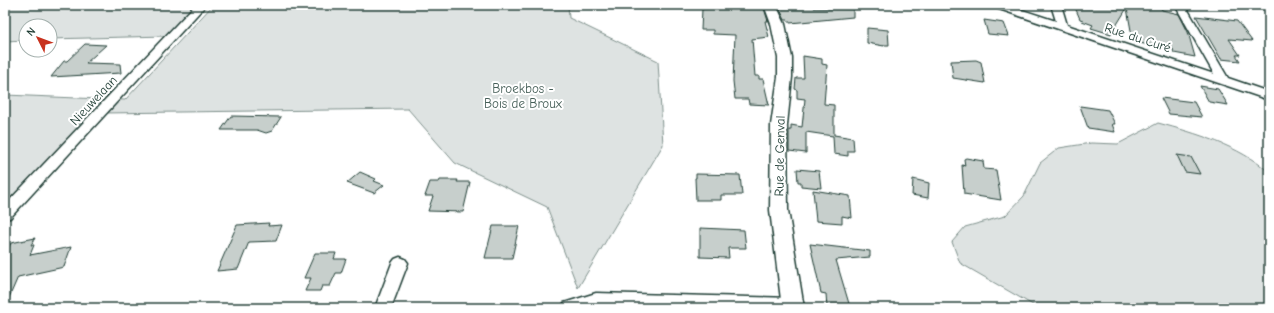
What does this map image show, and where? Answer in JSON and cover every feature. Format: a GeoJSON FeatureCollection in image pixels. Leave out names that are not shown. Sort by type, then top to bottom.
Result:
{"type":"FeatureCollection","features":[{"type":"Feature","properties":{"kind":"street","name":"Nieuwelaan"},"geometry":{"type":"LineString","coordinates":[[5,214],[201,5]]}},
{"type":"Feature","properties":{"kind":"street","name":"Rue de Genval"},"geometry":{"type":"LineString","coordinates":[[770,5],[778,24],[785,58],[785,77],[778,125],[779,210],[786,268],[794,307]]}},
{"type":"Feature","properties":{"kind":"street","name":"Rue du Curé"},"geometry":{"type":"LineString","coordinates":[[998,5],[1269,96]]}},
{"type":"Feature","properties":{"kind":"street"},"geometry":{"type":"LineString","coordinates":[[1056,5],[1062,26]]}},
{"type":"Feature","properties":{"kind":"street"},"geometry":{"type":"LineString","coordinates":[[1180,5],[1222,80]]}},
{"type":"Feature","properties":{"kind":"street"},"geometry":{"type":"LineString","coordinates":[[383,308],[400,263]]}},
{"type":"Feature","properties":{"kind":"street"},"geometry":{"type":"LineString","coordinates":[[570,308],[596,300],[794,307]]}},
{"type":"Feature","properties":{"kind":"green space"},"geometry":{"type":"Polygon","coordinates":[[[5,5],[195,5],[166,36],[58,39],[58,18],[18,18],[18,40],[5,41],[5,5]]]}},
{"type":"Feature","properties":{"kind":"green space","name":"Broekbos - Bois de Broux"},"geometry":{"type":"Polygon","coordinates":[[[213,5],[568,5],[569,18],[658,61],[663,145],[578,288],[547,207],[455,163],[408,109],[104,113],[5,219],[5,95],[125,100],[213,5]]]}},
{"type":"Feature","properties":{"kind":"green space"},"geometry":{"type":"Polygon","coordinates":[[[1158,123],[1202,136],[1231,148],[1257,163],[1269,172],[1269,308],[1038,308],[960,263],[952,242],[965,227],[1005,216],[1024,196],[1040,163],[1059,148],[1091,143],[1118,144],[1158,123]]]}},
{"type":"Feature","properties":{"kind":"building"},"geometry":{"type":"Polygon","coordinates":[[[763,5],[768,21],[765,21],[769,37],[752,39],[755,76],[759,76],[759,79],[763,79],[769,105],[749,104],[748,99],[735,99],[733,81],[735,35],[713,34],[713,30],[701,30],[702,9],[763,5]]]}},
{"type":"Feature","properties":{"kind":"building"},"geometry":{"type":"Polygon","coordinates":[[[778,5],[814,5],[814,8],[853,9],[853,17],[790,23],[788,20],[785,20],[778,5]]]}},
{"type":"Feature","properties":{"kind":"building"},"geometry":{"type":"Polygon","coordinates":[[[1074,5],[1160,5],[1162,10],[1179,14],[1188,32],[1195,57],[1174,53],[1173,49],[1133,42],[1127,8],[1111,34],[1091,28],[1093,25],[1082,21],[1083,20],[1080,19],[1074,5]]]}},
{"type":"Feature","properties":{"kind":"building"},"geometry":{"type":"Polygon","coordinates":[[[1196,16],[1237,21],[1252,41],[1229,39],[1240,55],[1236,55],[1240,61],[1221,59],[1196,16]]]}},
{"type":"Feature","properties":{"kind":"building"},"geometry":{"type":"Polygon","coordinates":[[[984,20],[1004,23],[1009,36],[988,34],[984,20]]]}},
{"type":"Feature","properties":{"kind":"building"},"geometry":{"type":"Polygon","coordinates":[[[867,28],[888,30],[889,45],[884,46],[867,43],[867,28]]]}},
{"type":"Feature","properties":{"kind":"building"},"geometry":{"type":"Polygon","coordinates":[[[85,44],[106,45],[86,63],[120,64],[121,73],[51,77],[64,61],[67,61],[85,44]]]}},
{"type":"Feature","properties":{"kind":"building"},"geometry":{"type":"Polygon","coordinates":[[[803,56],[822,59],[822,64],[827,65],[824,104],[834,105],[834,135],[853,138],[854,151],[848,151],[848,156],[834,154],[833,136],[806,132],[806,153],[789,151],[789,130],[791,130],[791,125],[802,127],[805,99],[797,98],[797,90],[795,89],[796,78],[804,78],[803,56]]]}},
{"type":"Feature","properties":{"kind":"building"},"geometry":{"type":"Polygon","coordinates":[[[976,60],[981,62],[985,83],[953,78],[951,61],[976,60]]]}},
{"type":"Feature","properties":{"kind":"building"},"geometry":{"type":"Polygon","coordinates":[[[1200,86],[1218,89],[1228,105],[1209,102],[1200,86]]]}},
{"type":"Feature","properties":{"kind":"building"},"geometry":{"type":"Polygon","coordinates":[[[1161,98],[1194,102],[1202,117],[1169,114],[1161,98]]]}},
{"type":"Feature","properties":{"kind":"building"},"geometry":{"type":"Polygon","coordinates":[[[1080,106],[1108,110],[1115,124],[1112,124],[1115,132],[1088,128],[1080,106]]]}},
{"type":"Feature","properties":{"kind":"building"},"geometry":{"type":"Polygon","coordinates":[[[231,116],[281,117],[272,131],[266,133],[257,130],[221,130],[231,116]]]}},
{"type":"Feature","properties":{"kind":"building"},"geometry":{"type":"Polygon","coordinates":[[[1177,155],[1191,157],[1200,174],[1185,172],[1177,155]]]}},
{"type":"Feature","properties":{"kind":"building"},"geometry":{"type":"Polygon","coordinates":[[[966,158],[983,161],[984,169],[996,170],[1001,200],[964,194],[962,165],[965,166],[964,159],[966,158]]]}},
{"type":"Feature","properties":{"kind":"building"},"geometry":{"type":"Polygon","coordinates":[[[797,169],[819,171],[821,188],[801,186],[801,182],[798,182],[797,169]]]}},
{"type":"Feature","properties":{"kind":"building"},"geometry":{"type":"Polygon","coordinates":[[[360,172],[376,179],[374,181],[384,185],[374,193],[347,183],[360,172]]]}},
{"type":"Feature","properties":{"kind":"building"},"geometry":{"type":"Polygon","coordinates":[[[696,174],[740,175],[742,195],[721,195],[721,200],[696,200],[696,174]]]}},
{"type":"Feature","properties":{"kind":"building"},"geometry":{"type":"Polygon","coordinates":[[[913,179],[929,183],[928,198],[912,195],[913,179]]]}},
{"type":"Feature","properties":{"kind":"building"},"geometry":{"type":"Polygon","coordinates":[[[440,180],[470,182],[463,212],[428,211],[433,196],[425,196],[430,182],[439,182],[440,180]]]}},
{"type":"Feature","properties":{"kind":"building"},"geometry":{"type":"Polygon","coordinates":[[[813,190],[850,196],[852,218],[842,216],[842,223],[816,221],[813,190]]]}},
{"type":"Feature","properties":{"kind":"building"},"geometry":{"type":"Polygon","coordinates":[[[269,223],[268,226],[282,225],[276,241],[249,242],[238,269],[217,271],[237,225],[269,223]]]}},
{"type":"Feature","properties":{"kind":"building"},"geometry":{"type":"Polygon","coordinates":[[[493,226],[519,226],[512,258],[485,258],[493,226]]]}},
{"type":"Feature","properties":{"kind":"building"},"geometry":{"type":"Polygon","coordinates":[[[700,228],[744,230],[746,248],[728,248],[729,258],[700,257],[700,228]]]}},
{"type":"Feature","properties":{"kind":"building"},"geometry":{"type":"Polygon","coordinates":[[[35,238],[31,245],[34,245],[30,255],[71,247],[64,267],[18,277],[5,307],[5,251],[11,243],[35,238]]]}},
{"type":"Feature","properties":{"kind":"building"},"geometry":{"type":"Polygon","coordinates":[[[810,244],[870,251],[870,257],[836,260],[850,307],[827,307],[826,294],[821,293],[810,244]]]}},
{"type":"Feature","properties":{"kind":"building"},"geometry":{"type":"Polygon","coordinates":[[[315,253],[336,253],[334,259],[346,259],[341,273],[336,273],[330,286],[322,286],[320,291],[305,291],[311,278],[304,278],[315,253]]]}}]}
